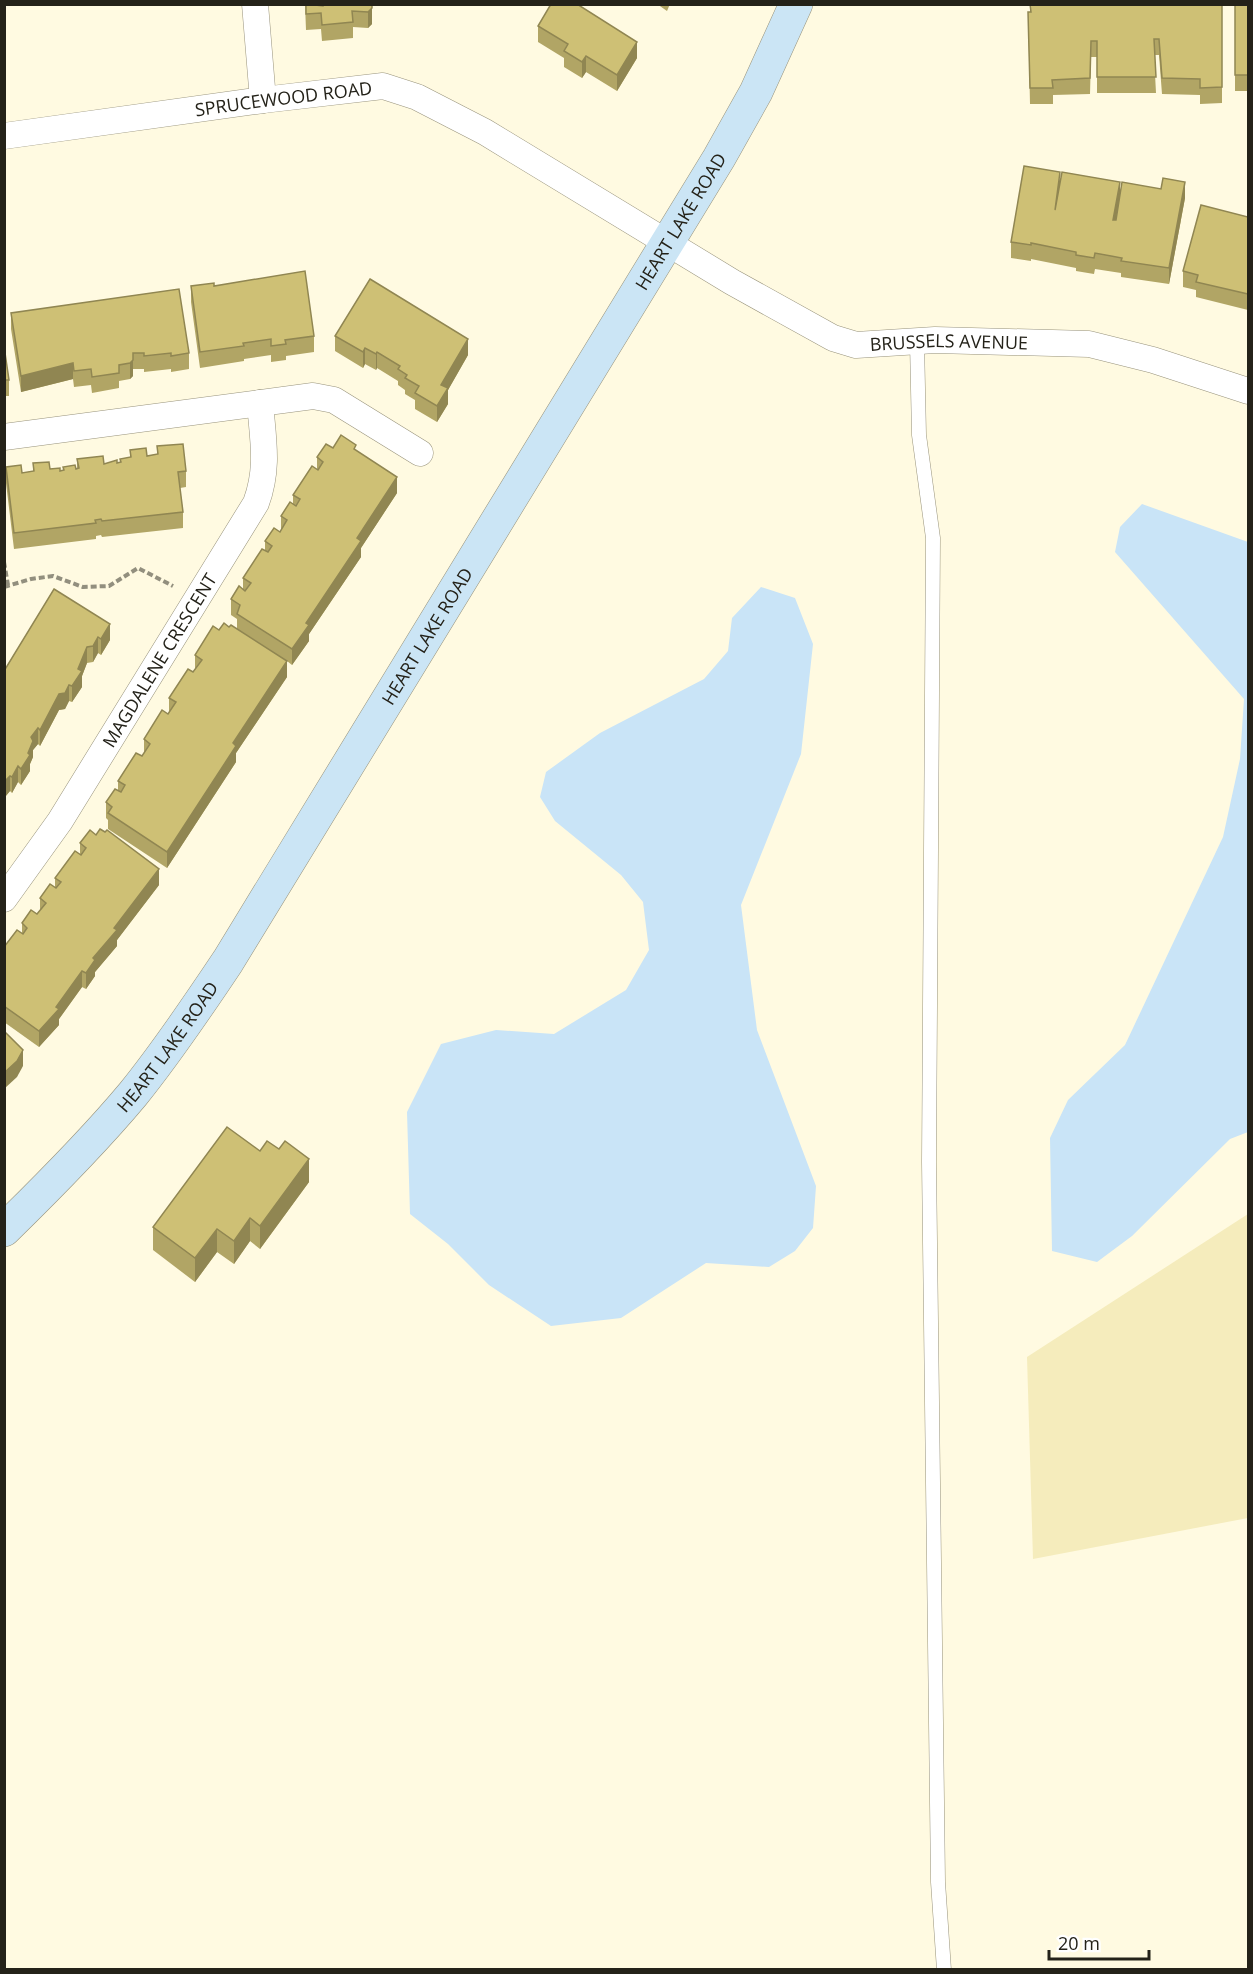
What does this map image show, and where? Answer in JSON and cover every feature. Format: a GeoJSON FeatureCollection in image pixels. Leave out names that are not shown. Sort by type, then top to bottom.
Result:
{"type":"FeatureCollection","features":[{"type":"Feature","properties":{"kind":"street"},"geometry":{"type":"LineString","coordinates":[[255,4],[263,100]]}},
{"type":"Feature","properties":{"kind":"street","name":"HEART LAKE ROAD"},"geometry":{"type":"LineString","coordinates":[[4,1230],[88,1146],[134,1093],[196,1010],[296,853],[668,244],[756,92],[796,4]]}},
{"type":"Feature","properties":{"kind":"street","name":"SPRUCEWOOD ROAD"},"geometry":{"type":"LineString","coordinates":[[4,136],[263,100],[384,86],[417,97],[485,132],[668,244]]}},
{"type":"Feature","properties":{"kind":"street","name":"BRUSSELS AVENUE"},"geometry":{"type":"LineString","coordinates":[[668,244],[805,325],[856,345],[917,342],[1089,344],[1153,360],[1248,391]]}},
{"type":"Feature","properties":{"kind":"street"},"geometry":{"type":"LineString","coordinates":[[4,437],[313,396],[334,400],[420,453]]}},
{"type":"Feature","properties":{"kind":"street","name":"MAGDALENE CRESCENT"},"geometry":{"type":"LineString","coordinates":[[4,899],[60,821],[256,503],[264,481],[265,459],[260,403]]}},
{"type":"Feature","properties":{"kind":"lane"},"geometry":{"type":"LineString","coordinates":[[917,342],[919,435],[933,538],[929,1162],[938,1882],[944,1970]]}},
{"type":"Feature","properties":{"kind":"path"},"geometry":{"type":"LineString","coordinates":[[4,562],[6,586],[53,576],[83,587],[109,586],[138,568],[176,587]]}},
{"type":"Feature","properties":{"kind":"shaded area"},"geometry":{"type":"Polygon","coordinates":[[[1248,1214],[1248,1518],[1033,1559],[1027,1357],[1248,1214]]]}},
{"type":"Feature","properties":{"kind":"water"},"geometry":{"type":"Polygon","coordinates":[[[1142,504],[1248,542],[1248,1132],[1230,1139],[1132,1236],[1097,1262],[1052,1251],[1050,1138],[1068,1100],[1125,1045],[1223,837],[1240,759],[1244,699],[1115,552],[1120,527],[1142,504]]]}},
{"type":"Feature","properties":{"kind":"water"},"geometry":{"type":"Polygon","coordinates":[[[761,587],[795,598],[813,644],[801,754],[741,905],[757,1030],[816,1186],[813,1228],[795,1251],[769,1267],[706,1263],[621,1318],[551,1326],[489,1285],[448,1244],[410,1214],[407,1112],[441,1044],[496,1030],[554,1034],[626,990],[649,950],[643,902],[621,875],[555,821],[540,797],[546,772],[600,733],[704,679],[728,651],[732,618],[761,587]]]}},
{"type":"Feature","properties":{"kind":"building"},"geometry":{"type":"Polygon","coordinates":[[[306,4],[323,6],[323,4],[372,4],[372,8],[368,12],[352,11],[353,22],[322,25],[321,13],[306,14],[306,4]]]}},
{"type":"Feature","properties":{"kind":"building"},"geometry":{"type":"Polygon","coordinates":[[[551,4],[577,4],[637,42],[617,75],[586,56],[582,62],[564,51],[568,44],[538,26],[551,4]]]}},
{"type":"Feature","properties":{"kind":"building"},"geometry":{"type":"Polygon","coordinates":[[[1030,4],[1222,4],[1222,87],[1200,88],[1200,79],[1162,78],[1159,39],[1154,39],[1156,77],[1097,77],[1097,41],[1091,41],[1090,78],[1052,80],[1053,88],[1030,88],[1028,12],[1031,12],[1030,4]]]}},
{"type":"Feature","properties":{"kind":"building"},"geometry":{"type":"Polygon","coordinates":[[[1235,4],[1248,4],[1248,75],[1235,75],[1235,4]]]}},
{"type":"Feature","properties":{"kind":"building"},"geometry":{"type":"Polygon","coordinates":[[[1024,166],[1060,172],[1055,210],[1062,172],[1120,182],[1113,220],[1116,220],[1122,182],[1161,189],[1163,178],[1185,182],[1169,268],[1121,261],[1122,258],[1095,253],[1094,258],[1031,243],[1031,245],[1011,242],[1024,166]]]}},
{"type":"Feature","properties":{"kind":"building"},"geometry":{"type":"Polygon","coordinates":[[[1201,205],[1248,217],[1248,294],[1196,282],[1198,275],[1183,271],[1201,205]]]}},
{"type":"Feature","properties":{"kind":"building"},"geometry":{"type":"Polygon","coordinates":[[[305,271],[314,336],[285,340],[286,344],[271,346],[271,339],[243,343],[244,346],[200,352],[191,286],[214,283],[214,286],[305,271]]]}},
{"type":"Feature","properties":{"kind":"building"},"geometry":{"type":"Polygon","coordinates":[[[370,279],[468,339],[441,385],[448,388],[437,406],[415,393],[419,386],[405,378],[407,375],[398,369],[400,366],[377,352],[376,354],[365,348],[363,352],[335,336],[370,279]]]}},
{"type":"Feature","properties":{"kind":"building"},"geometry":{"type":"Polygon","coordinates":[[[179,289],[189,353],[144,356],[144,353],[133,353],[133,360],[130,363],[119,365],[119,373],[92,377],[91,369],[74,371],[73,363],[21,376],[11,313],[179,289]]]}},
{"type":"Feature","properties":{"kind":"building"},"geometry":{"type":"Polygon","coordinates":[[[4,346],[9,380],[4,380],[4,346]]]}},
{"type":"Feature","properties":{"kind":"building"},"geometry":{"type":"Polygon","coordinates":[[[341,435],[356,445],[354,449],[397,477],[357,538],[361,541],[306,623],[309,625],[292,649],[237,614],[240,605],[231,599],[239,586],[245,591],[251,583],[243,578],[262,549],[268,552],[272,546],[265,541],[274,528],[280,532],[287,520],[281,516],[290,502],[296,506],[300,499],[293,495],[312,466],[318,470],[323,462],[317,457],[326,444],[333,448],[341,435]]]}},
{"type":"Feature","properties":{"kind":"building"},"geometry":{"type":"Polygon","coordinates":[[[183,444],[186,471],[178,472],[183,512],[102,521],[101,519],[95,520],[96,523],[14,533],[6,467],[21,465],[22,473],[34,471],[33,463],[49,462],[50,469],[60,468],[60,471],[64,470],[63,467],[75,465],[76,469],[79,468],[77,459],[103,456],[104,464],[117,460],[117,463],[121,462],[120,459],[131,457],[130,450],[146,448],[147,456],[158,454],[157,446],[183,444]]]}},
{"type":"Feature","properties":{"kind":"building"},"geometry":{"type":"Polygon","coordinates":[[[54,589],[110,624],[101,639],[98,637],[93,646],[87,647],[78,669],[82,671],[65,693],[59,694],[40,730],[38,728],[31,737],[33,741],[28,753],[30,755],[21,769],[18,766],[12,777],[10,776],[4,782],[4,671],[54,589]]]}},
{"type":"Feature","properties":{"kind":"building"},"geometry":{"type":"Polygon","coordinates":[[[224,623],[229,627],[231,625],[287,661],[233,743],[236,746],[167,852],[108,813],[112,807],[106,802],[115,789],[121,792],[125,785],[118,781],[136,753],[142,756],[150,744],[144,739],[162,710],[168,714],[176,702],[169,698],[188,669],[193,672],[202,660],[195,655],[213,626],[219,630],[224,623]]]}},
{"type":"Feature","properties":{"kind":"building"},"geometry":{"type":"Polygon","coordinates":[[[100,829],[105,832],[107,830],[159,869],[114,928],[117,930],[93,958],[95,960],[86,973],[82,971],[56,1007],[59,1009],[39,1031],[4,1006],[4,947],[17,930],[23,934],[27,928],[22,923],[31,910],[37,914],[46,903],[40,898],[50,884],[56,888],[61,882],[55,878],[75,851],[81,855],[86,848],[80,843],[90,830],[96,835],[100,829]]]}},
{"type":"Feature","properties":{"kind":"building"},"geometry":{"type":"Polygon","coordinates":[[[4,1031],[23,1050],[17,1061],[4,1073],[4,1031]]]}},
{"type":"Feature","properties":{"kind":"building"},"geometry":{"type":"Polygon","coordinates":[[[227,1127],[260,1151],[267,1141],[279,1149],[285,1141],[309,1159],[260,1226],[250,1218],[234,1241],[217,1229],[195,1258],[153,1227],[227,1127]]]}}]}
